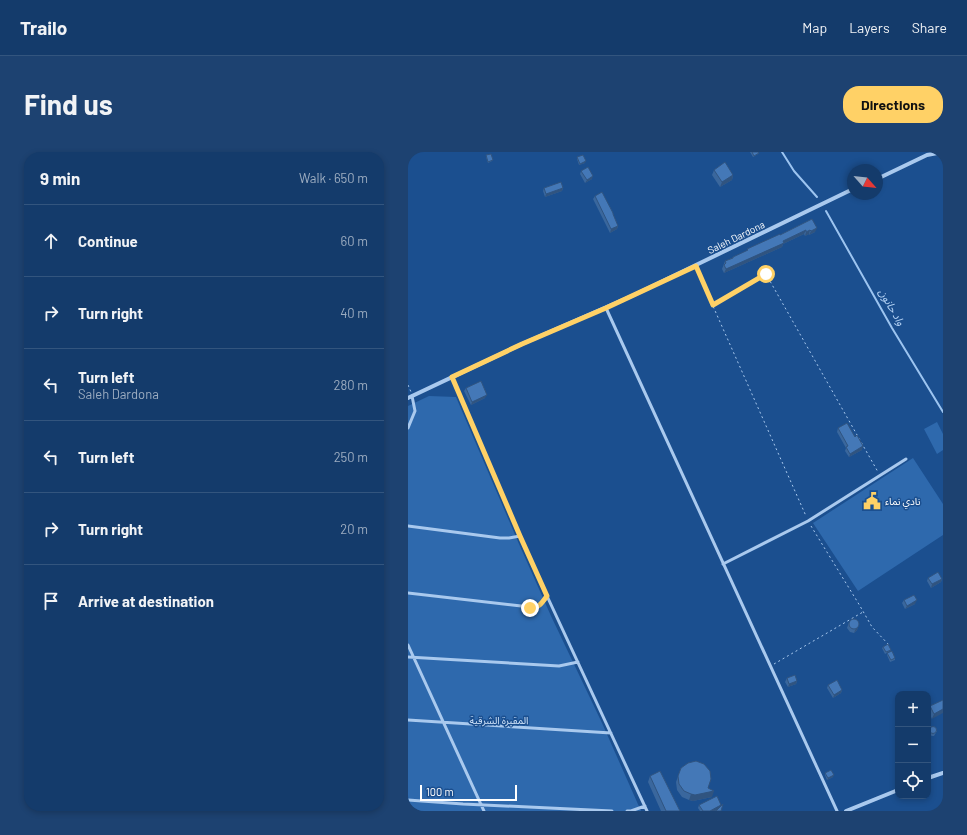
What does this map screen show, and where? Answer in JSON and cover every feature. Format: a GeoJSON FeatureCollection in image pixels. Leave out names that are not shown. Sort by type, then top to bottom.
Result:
{"type":"FeatureCollection","features":[{"type":"Feature","properties":{"kind":"street"},"geometry":{"type":"LineString","coordinates":[[883,176],[927,155],[943,152]]}},
{"type":"Feature","properties":{"kind":"street","name":"Saleh Dardona"},"geometry":{"type":"LineString","coordinates":[[410,397],[522,344],[606,308],[696,266],[847,193]]}},
{"type":"Feature","properties":{"kind":"street"},"geometry":{"type":"LineString","coordinates":[[931,777],[943,772]]}},
{"type":"Feature","properties":{"kind":"street"},"geometry":{"type":"LineString","coordinates":[[846,811],[895,791]]}},
{"type":"Feature","properties":{"kind":"lane"},"geometry":{"type":"LineString","coordinates":[[606,308],[837,811]]}},
{"type":"Feature","properties":{"kind":"lane"},"geometry":{"type":"LineString","coordinates":[[452,377],[520,536],[647,811]]}},
{"type":"Feature","properties":{"kind":"lane"},"geometry":{"type":"LineString","coordinates":[[408,428],[415,412],[410,397]]}},
{"type":"Feature","properties":{"kind":"lane"},"geometry":{"type":"LineString","coordinates":[[723,564],[808,521],[906,459]]}},
{"type":"Feature","properties":{"kind":"lane"},"geometry":{"type":"LineString","coordinates":[[408,526],[500,538],[520,536]]}},
{"type":"Feature","properties":{"kind":"lane"},"geometry":{"type":"LineString","coordinates":[[408,593],[530,608],[540,605],[547,596]]}},
{"type":"Feature","properties":{"kind":"lane"},"geometry":{"type":"LineString","coordinates":[[408,645],[484,811]]}},
{"type":"Feature","properties":{"kind":"lane"},"geometry":{"type":"LineString","coordinates":[[408,657],[560,666],[578,662]]}},
{"type":"Feature","properties":{"kind":"lane"},"geometry":{"type":"LineString","coordinates":[[408,720],[611,733]]}},
{"type":"Feature","properties":{"kind":"lane"},"geometry":{"type":"LineString","coordinates":[[408,800],[612,811]]}},
{"type":"Feature","properties":{"kind":"lane"},"geometry":{"type":"LineString","coordinates":[[627,811],[645,806]]}},
{"type":"Feature","properties":{"kind":"path"},"geometry":{"type":"LineString","coordinates":[[696,266],[808,521],[872,627],[889,645]]}},
{"type":"Feature","properties":{"kind":"path"},"geometry":{"type":"LineString","coordinates":[[713,305],[766,274],[880,476]]}},
{"type":"Feature","properties":{"kind":"path"},"geometry":{"type":"LineString","coordinates":[[408,385],[410,397]]}},
{"type":"Feature","properties":{"kind":"path"},"geometry":{"type":"LineString","coordinates":[[770,666],[863,611]]}},
{"type":"Feature","properties":{"kind":"green space","name":"المقبرة الشرقية"},"geometry":{"type":"Polygon","coordinates":[[[429,396],[456,397],[551,616],[602,723],[641,811],[408,811],[408,406],[429,396]]]}},
{"type":"Feature","properties":{"kind":"green space"},"geometry":{"type":"Polygon","coordinates":[[[937,422],[943,434],[943,450],[937,454],[924,429],[937,422]]]}},
{"type":"Feature","properties":{"kind":"green space"},"geometry":{"type":"Polygon","coordinates":[[[913,458],[943,504],[943,535],[858,591],[813,523],[913,458]]]}},
{"type":"Feature","properties":{"kind":"building"},"geometry":{"type":"Polygon","coordinates":[[[752,152],[758,152],[759,153],[754,156],[752,152]]]}},
{"type":"Feature","properties":{"kind":"building"},"geometry":{"type":"Polygon","coordinates":[[[491,154],[493,160],[488,162],[486,155],[491,154]]]}},
{"type":"Feature","properties":{"kind":"building"},"geometry":{"type":"Polygon","coordinates":[[[583,155],[586,161],[580,164],[577,157],[583,155]]]}},
{"type":"Feature","properties":{"kind":"building"},"geometry":{"type":"Polygon","coordinates":[[[725,162],[733,175],[722,182],[714,170],[725,162]]]}},
{"type":"Feature","properties":{"kind":"building"},"geometry":{"type":"Polygon","coordinates":[[[588,167],[593,176],[587,180],[581,171],[588,167]]]}},
{"type":"Feature","properties":{"kind":"building"},"geometry":{"type":"Polygon","coordinates":[[[561,182],[563,188],[546,194],[544,188],[561,182]]]}},
{"type":"Feature","properties":{"kind":"building"},"geometry":{"type":"Polygon","coordinates":[[[602,192],[618,226],[611,229],[595,196],[602,192]]]}},
{"type":"Feature","properties":{"kind":"building"},"geometry":{"type":"Polygon","coordinates":[[[812,219],[817,228],[806,232],[806,230],[783,241],[784,243],[726,269],[724,265],[726,263],[725,261],[748,250],[747,249],[812,219]]]}},
{"type":"Feature","properties":{"kind":"building"},"geometry":{"type":"Polygon","coordinates":[[[481,381],[487,395],[472,402],[466,388],[481,381]]]}},
{"type":"Feature","properties":{"kind":"building"},"geometry":{"type":"Polygon","coordinates":[[[847,423],[855,437],[857,435],[863,446],[850,454],[846,447],[848,446],[838,428],[847,423]]]}},
{"type":"Feature","properties":{"kind":"building"},"geometry":{"type":"Polygon","coordinates":[[[938,572],[942,579],[932,584],[928,578],[938,572]]]}},
{"type":"Feature","properties":{"kind":"building"},"geometry":{"type":"Polygon","coordinates":[[[914,595],[917,600],[907,606],[904,600],[914,595]]]}},
{"type":"Feature","properties":{"kind":"building"},"geometry":{"type":"Polygon","coordinates":[[[852,619],[856,619],[859,624],[856,629],[852,629],[849,626],[849,622],[852,619]]]}},
{"type":"Feature","properties":{"kind":"building"},"geometry":{"type":"Polygon","coordinates":[[[888,644],[891,650],[886,652],[883,647],[888,644]]]}},
{"type":"Feature","properties":{"kind":"building"},"geometry":{"type":"Polygon","coordinates":[[[892,651],[895,658],[891,660],[887,653],[892,651]]]}},
{"type":"Feature","properties":{"kind":"building"},"geometry":{"type":"Polygon","coordinates":[[[795,675],[797,681],[789,684],[787,678],[795,675]]]}},
{"type":"Feature","properties":{"kind":"building"},"geometry":{"type":"Polygon","coordinates":[[[837,680],[842,690],[834,695],[828,685],[837,680]]]}},
{"type":"Feature","properties":{"kind":"building"},"geometry":{"type":"Polygon","coordinates":[[[943,700],[943,709],[934,714],[931,706],[943,700]]]}},
{"type":"Feature","properties":{"kind":"building"},"geometry":{"type":"Polygon","coordinates":[[[931,727],[936,727],[936,733],[931,733],[931,727]]]}},
{"type":"Feature","properties":{"kind":"building"},"geometry":{"type":"Polygon","coordinates":[[[696,761],[704,764],[710,771],[711,779],[708,788],[714,791],[695,795],[684,791],[679,784],[678,776],[681,768],[688,763],[696,761]]]}},
{"type":"Feature","properties":{"kind":"building"},"geometry":{"type":"Polygon","coordinates":[[[831,770],[834,775],[828,778],[825,773],[831,770]]]}},
{"type":"Feature","properties":{"kind":"building"},"geometry":{"type":"Polygon","coordinates":[[[660,771],[680,811],[666,811],[650,776],[660,771]]]}},
{"type":"Feature","properties":{"kind":"building"},"geometry":{"type":"Polygon","coordinates":[[[717,796],[721,805],[710,811],[703,811],[699,805],[717,796]]]}},
{"type":"Feature","properties":{"kind":"building"},"geometry":{"type":"Polygon","coordinates":[[[723,804],[721,811],[716,811],[723,804]]]}},
{"type":"Feature","properties":{"kind":"waterway"},"geometry":{"type":"LineString","coordinates":[[782,152],[794,171],[817,197]]}},
{"type":"Feature","properties":{"kind":"waterway","name":"واد حانون"},"geometry":{"type":"LineString","coordinates":[[826,211],[892,328],[943,412]]}},
{"type":"Feature","properties":{"kind":"place","name":"نادي نماء"},"geometry":{"type":"Point","coordinates":[872,501]}},
{"type":"Feature","properties":{"kind":"route"},"geometry":{"type":"LineString","coordinates":[[530,608],[540,605],[547,596],[452,377],[696,266],[713,305],[766,274]]}}]}
